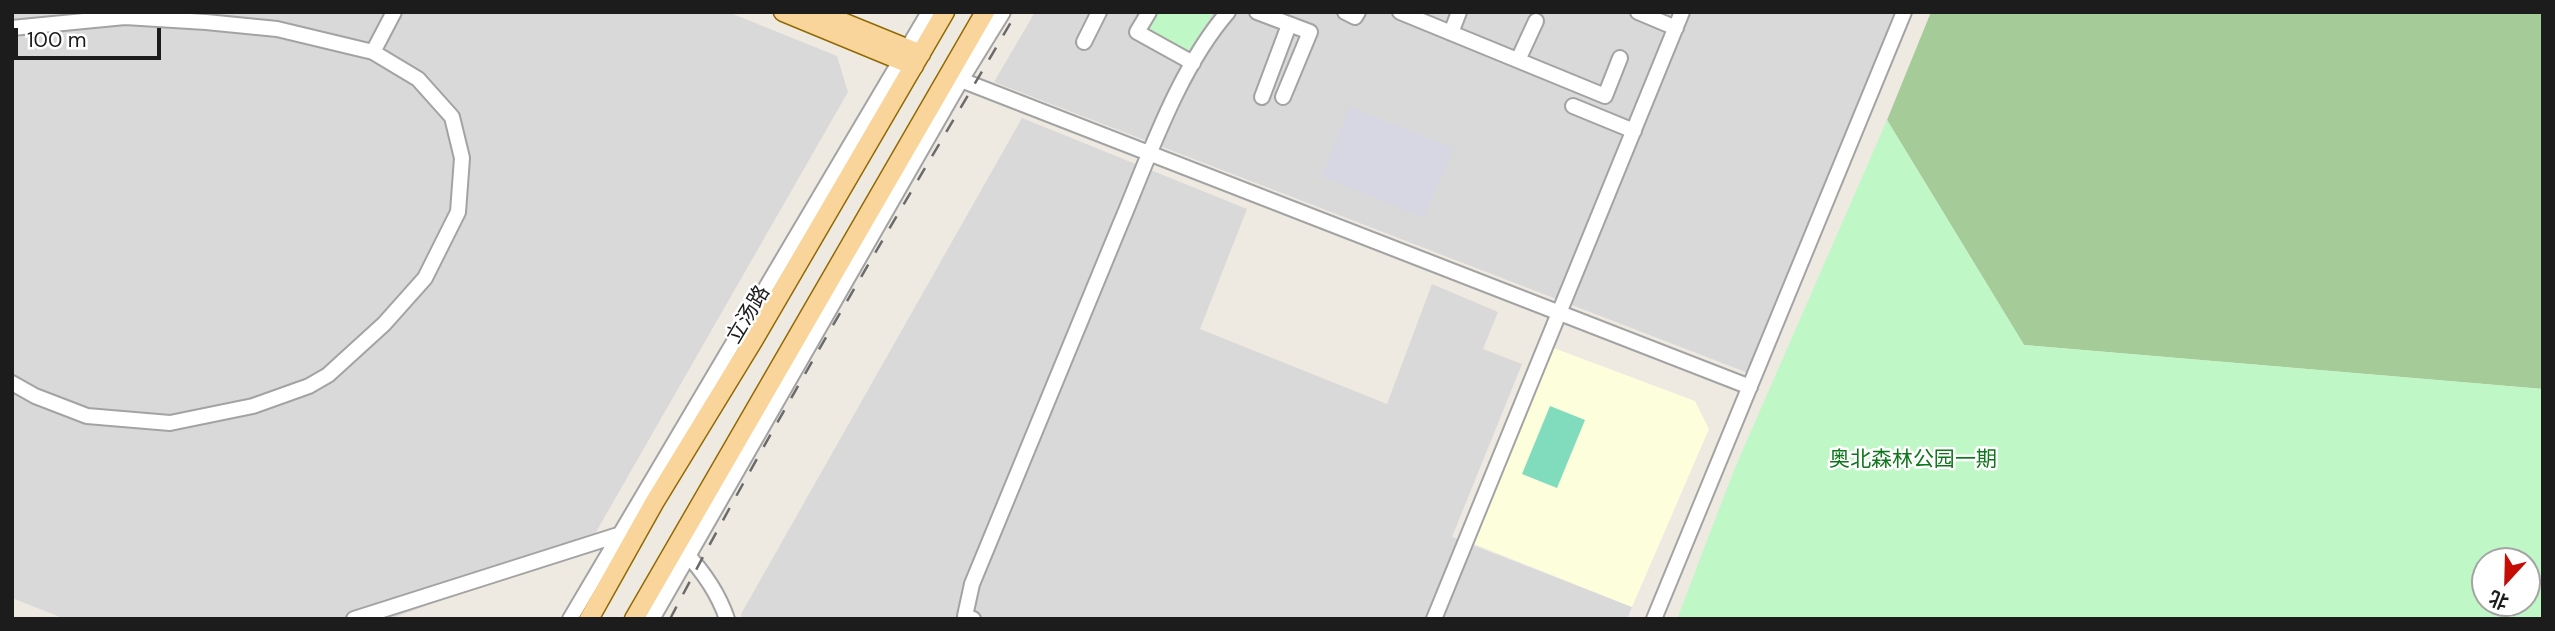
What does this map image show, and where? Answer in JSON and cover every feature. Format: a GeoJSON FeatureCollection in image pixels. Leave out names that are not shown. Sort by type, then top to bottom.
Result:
{"type":"FeatureCollection","features":[{"type":"Feature","properties":{"kind":"main road"},"geometry":{"type":"LineString","coordinates":[[783,12],[911,57]]}},
{"type":"Feature","properties":{"kind":"main road"},"geometry":{"type":"LineString","coordinates":[[818,12],[911,57]]}},
{"type":"Feature","properties":{"kind":"main road","name":"立汤路"},"geometry":{"type":"LineString","coordinates":[[589,619],[654,503],[753,341],[911,57],[945,12]]}},
{"type":"Feature","properties":{"kind":"main road"},"geometry":{"type":"LineString","coordinates":[[634,619],[682,549],[955,77],[985,12]]}},
{"type":"Feature","properties":{"kind":"street"},"geometry":{"type":"LineString","coordinates":[[373,52],[394,12]]}},
{"type":"Feature","properties":{"kind":"street","name":"立汤路"},"geometry":{"type":"LineString","coordinates":[[570,619],[911,57],[929,12]]}},
{"type":"Feature","properties":{"kind":"street"},"geometry":{"type":"LineString","coordinates":[[1003,12],[955,77],[1750,387]]}},
{"type":"Feature","properties":{"kind":"street"},"geometry":{"type":"LineString","coordinates":[[1084,42],[1100,12]]}},
{"type":"Feature","properties":{"kind":"street"},"geometry":{"type":"LineString","coordinates":[[1149,12],[1137,32],[1193,63]]}},
{"type":"Feature","properties":{"kind":"street"},"geometry":{"type":"LineString","coordinates":[[973,619],[965,615],[972,584],[1151,152],[1193,63],[1228,12]]}},
{"type":"Feature","properties":{"kind":"street"},"geometry":{"type":"LineString","coordinates":[[1257,12],[1310,32],[1283,97]]}},
{"type":"Feature","properties":{"kind":"street"},"geometry":{"type":"LineString","coordinates":[[1345,12],[1355,17],[1358,12]]}},
{"type":"Feature","properties":{"kind":"street"},"geometry":{"type":"LineString","coordinates":[[1400,12],[1605,96],[1620,58]]}},
{"type":"Feature","properties":{"kind":"street"},"geometry":{"type":"LineString","coordinates":[[1451,33],[1459,12]]}},
{"type":"Feature","properties":{"kind":"street"},"geometry":{"type":"LineString","coordinates":[[1637,12],[1676,28]]}},
{"type":"Feature","properties":{"kind":"street"},"geometry":{"type":"LineString","coordinates":[[1434,619],[1682,12]]}},
{"type":"Feature","properties":{"kind":"street"},"geometry":{"type":"LineString","coordinates":[[1654,619],[1904,12]]}},
{"type":"Feature","properties":{"kind":"street"},"geometry":{"type":"LineString","coordinates":[[12,28],[125,17],[206,22],[277,29],[373,52],[418,79],[452,117],[462,158],[458,212],[450,233],[425,278],[365,341],[328,375],[309,386],[253,406],[170,424],[86,416],[35,396],[12,383]]}},
{"type":"Feature","properties":{"kind":"street"},"geometry":{"type":"LineString","coordinates":[[1518,60],[1535,21]]}},
{"type":"Feature","properties":{"kind":"street"},"geometry":{"type":"LineString","coordinates":[[1262,97],[1289,25]]}},
{"type":"Feature","properties":{"kind":"street"},"geometry":{"type":"LineString","coordinates":[[1573,106],[1634,131]]}},
{"type":"Feature","properties":{"kind":"street"},"geometry":{"type":"LineString","coordinates":[[354,619],[618,536]]}},
{"type":"Feature","properties":{"kind":"street"},"geometry":{"type":"LineString","coordinates":[[652,619],[682,549],[710,581],[721,600],[727,619]]}},
{"type":"Feature","properties":{"kind":"shaded area"},"geometry":{"type":"Polygon","coordinates":[[[12,12],[728,12],[837,56],[848,92],[588,546],[390,619],[65,619],[12,598],[12,12]]]}},
{"type":"Feature","properties":{"kind":"shaded area"},"geometry":{"type":"Polygon","coordinates":[[[1035,12],[1896,12],[1748,373],[994,82],[1035,12]]]}},
{"type":"Feature","properties":{"kind":"shaded area"},"geometry":{"type":"Polygon","coordinates":[[[1350,107],[1453,148],[1424,218],[1322,176],[1350,107]]]}},
{"type":"Feature","properties":{"kind":"shaded area"},"geometry":{"type":"Polygon","coordinates":[[[1022,118],[1247,209],[1200,329],[1387,404],[1432,284],[1498,312],[1483,349],[1522,364],[1452,537],[1632,607],[1627,619],[742,619],[741,614],[1022,118]]]}},
{"type":"Feature","properties":{"kind":"shaded area"},"geometry":{"type":"Polygon","coordinates":[[[1551,347],[1695,401],[1709,429],[1632,607],[1474,544],[1551,347]]]}},
{"type":"Feature","properties":{"kind":"green space"},"geometry":{"type":"Polygon","coordinates":[[[1158,12],[1214,12],[1187,54],[1148,29],[1158,12]]]}},
{"type":"Feature","properties":{"kind":"green space"},"geometry":{"type":"Polygon","coordinates":[[[1931,12],[2543,12],[2543,389],[2024,345],[1887,120],[1931,12]]]}},
{"type":"Feature","properties":{"kind":"green space","name":"奥北森林公园一期"},"geometry":{"type":"Polygon","coordinates":[[[1887,120],[2024,345],[2543,389],[2543,619],[1677,619],[1734,470],[1887,120]]]}},
{"type":"Feature","properties":{"kind":"green space"},"geometry":{"type":"Polygon","coordinates":[[[1550,406],[1585,420],[1557,488],[1522,474],[1550,406]]]}},
{"type":"Feature","properties":{"kind":"railway"},"geometry":{"type":"LineString","coordinates":[[670,619],[796,389],[1017,12]]}}]}
